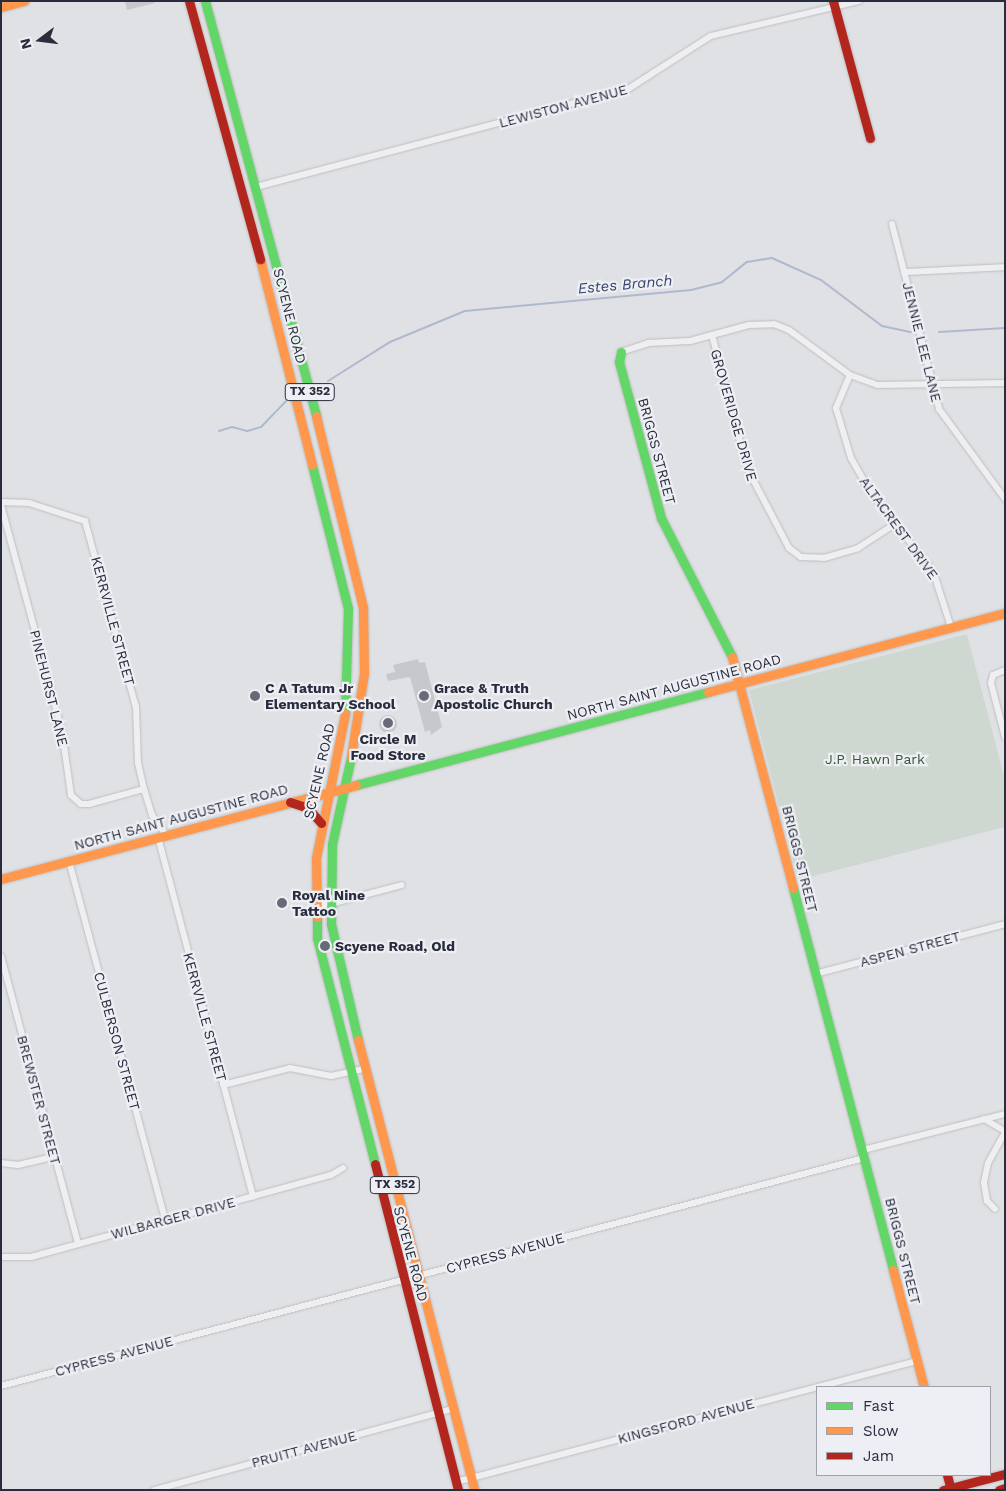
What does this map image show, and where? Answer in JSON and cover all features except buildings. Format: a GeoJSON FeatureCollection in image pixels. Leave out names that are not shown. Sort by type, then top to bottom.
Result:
{"type":"FeatureCollection","features":[{"type":"Feature","properties":{"kind":"main road"},"geometry":{"type":"LineString","coordinates":[[1,7],[24,1]]}},
{"type":"Feature","properties":{"kind":"main road","name":"SCYENE ROAD"},"geometry":{"type":"LineString","coordinates":[[189,1],[243,192],[348,608],[348,699],[321,823],[314,904],[321,964],[457,1486]]}},
{"type":"Feature","properties":{"kind":"main road","name":"SCYENE ROAD"},"geometry":{"type":"LineString","coordinates":[[205,1],[322,437],[363,608],[366,641],[361,699],[332,844],[330,904],[334,948],[474,1490]]}},
{"type":"Feature","properties":{"kind":"main road"},"geometry":{"type":"LineString","coordinates":[[834,4],[870,138]]}},
{"type":"Feature","properties":{"kind":"main road","name":"BRIGGS STREET"},"geometry":{"type":"LineString","coordinates":[[621,352],[619,362],[661,518],[726,637],[740,684],[924,1386]]}},
{"type":"Feature","properties":{"kind":"main road","name":"NORTH SAINT AUGUSTINE ROAD"},"geometry":{"type":"LineString","coordinates":[[1,879],[1005,613]]}},
{"type":"Feature","properties":{"kind":"main road"},"geometry":{"type":"LineString","coordinates":[[290,802],[308,808],[321,823]]}},
{"type":"Feature","properties":{"kind":"main road"},"geometry":{"type":"LineString","coordinates":[[947,1476],[949,1489],[1005,1474]]}},
{"type":"Feature","properties":{"kind":"main road"},"geometry":{"type":"LineString","coordinates":[[999,1490],[1005,1488]]}},
{"type":"Feature","properties":{"kind":"street","name":"LEWISTON AVENUE"},"geometry":{"type":"LineString","coordinates":[[243,192],[628,89],[711,36],[834,4],[859,1]]}},
{"type":"Feature","properties":{"kind":"street"},"geometry":{"type":"LineString","coordinates":[[240,181],[256,187]]}},
{"type":"Feature","properties":{"kind":"street","name":"JENNIE LEE LANE"},"geometry":{"type":"LineString","coordinates":[[892,224],[932,386],[946,421],[1005,499]]}},
{"type":"Feature","properties":{"kind":"street"},"geometry":{"type":"LineString","coordinates":[[904,272],[1005,267]]}},
{"type":"Feature","properties":{"kind":"street"},"geometry":{"type":"LineString","coordinates":[[621,352],[648,343],[712,335],[749,325],[781,326],[850,375],[884,385],[932,386],[1005,383]]}},
{"type":"Feature","properties":{"kind":"street","name":"GROVERIDGE DRIVE"},"geometry":{"type":"LineString","coordinates":[[712,335],[747,468],[789,548],[801,557],[824,558],[866,544],[895,524]]}},
{"type":"Feature","properties":{"kind":"street","name":"ALTACREST DRIVE"},"geometry":{"type":"LineString","coordinates":[[850,375],[836,408],[839,428],[864,483],[933,571],[951,627]]}},
{"type":"Feature","properties":{"kind":"street","name":"KERRVILLE STREET"},"geometry":{"type":"LineString","coordinates":[[1,503],[28,503],[85,521],[136,707],[138,763],[144,789],[152,815],[162,836],[252,1197]]}},
{"type":"Feature","properties":{"kind":"street","name":"PINEHURST LANE"},"geometry":{"type":"LineString","coordinates":[[1,503],[62,731],[71,795],[75,801],[89,804],[144,789]]}},
{"type":"Feature","properties":{"kind":"street"},"geometry":{"type":"LineString","coordinates":[[1005,670],[993,675],[991,683],[1005,737]]}},
{"type":"Feature","properties":{"kind":"street","name":"CULBERSON STREET"},"geometry":{"type":"LineString","coordinates":[[69,861],[165,1220]]}},
{"type":"Feature","properties":{"kind":"street"},"geometry":{"type":"LineString","coordinates":[[314,904],[330,904],[402,885]]}},
{"type":"Feature","properties":{"kind":"street","name":"ASPEN STREET"},"geometry":{"type":"LineString","coordinates":[[815,974],[1005,924]]}},
{"type":"Feature","properties":{"kind":"street","name":"BREWSTER STREET"},"geometry":{"type":"LineString","coordinates":[[1,956],[78,1244]]}},
{"type":"Feature","properties":{"kind":"street"},"geometry":{"type":"LineString","coordinates":[[223,1085],[290,1068],[327,1076],[364,1069]]}},
{"type":"Feature","properties":{"kind":"street","name":"CYPRESS AVENUE"},"geometry":{"type":"LineString","coordinates":[[1,1386],[403,1278],[419,1276],[1005,1114]]}},
{"type":"Feature","properties":{"kind":"street"},"geometry":{"type":"LineString","coordinates":[[984,1119],[1005,1132],[988,1163],[984,1182],[987,1200],[995,1210]]}},
{"type":"Feature","properties":{"kind":"street"},"geometry":{"type":"LineString","coordinates":[[1,1163],[18,1165],[54,1157]]}},
{"type":"Feature","properties":{"kind":"street","name":"WILBARGER DRIVE"},"geometry":{"type":"LineString","coordinates":[[1,1257],[31,1257],[331,1175],[343,1168]]}},
{"type":"Feature","properties":{"kind":"street","name":"KINGSFORD AVENUE"},"geometry":{"type":"LineString","coordinates":[[819,1386],[917,1360]]}},
{"type":"Feature","properties":{"kind":"street","name":"KINGSFORD AVENUE"},"geometry":{"type":"LineString","coordinates":[[457,1486],[471,1478],[816,1387]]}},
{"type":"Feature","properties":{"kind":"street","name":"PRUITT AVENUE"},"geometry":{"type":"LineString","coordinates":[[154,1490],[453,1409]]}},
{"type":"Feature","properties":{"kind":"green space","name":"J.P. Hawn Park"},"geometry":{"type":"Polygon","coordinates":[[[967,634],[1005,780],[1005,827],[798,880],[749,690],[967,634]]]}},
{"type":"Feature","properties":{"kind":"waterway","name":"Estes Branch"},"geometry":{"type":"LineString","coordinates":[[328,381],[390,342],[465,311],[691,290],[722,282],[747,262],[772,258],[821,280],[882,326],[911,332]]}},
{"type":"Feature","properties":{"kind":"waterway","name":"Estes Branch"},"geometry":{"type":"LineString","coordinates":[[939,332],[1005,328]]}},
{"type":"Feature","properties":{"kind":"waterway","name":"Estes Branch"},"geometry":{"type":"LineString","coordinates":[[219,431],[232,427],[247,431],[261,427],[291,396]]}},
{"type":"Feature","properties":{"kind":"traffic: fast"},"geometry":{"type":"LineString","coordinates":[[205,1],[316,416]]}},
{"type":"Feature","properties":{"kind":"traffic: fast"},"geometry":{"type":"LineString","coordinates":[[621,352],[619,362],[661,518],[732,657]]}},
{"type":"Feature","properties":{"kind":"traffic: fast"},"geometry":{"type":"LineString","coordinates":[[312,465],[348,608],[345,714]]}},
{"type":"Feature","properties":{"kind":"traffic: fast"},"geometry":{"type":"LineString","coordinates":[[356,785],[708,692]]}},
{"type":"Feature","properties":{"kind":"traffic: fast"},"geometry":{"type":"LineString","coordinates":[[351,757],[332,844],[331,924],[358,1040]]}},
{"type":"Feature","properties":{"kind":"traffic: fast"},"geometry":{"type":"LineString","coordinates":[[793,888],[893,1270]]}},
{"type":"Feature","properties":{"kind":"traffic: fast"},"geometry":{"type":"LineString","coordinates":[[317,917],[317,938],[375,1164]]}},
{"type":"Feature","properties":{"kind":"traffic: slow"},"geometry":{"type":"LineString","coordinates":[[1,7],[24,1]]}},
{"type":"Feature","properties":{"kind":"traffic: slow"},"geometry":{"type":"LineString","coordinates":[[260,259],[312,465]]}},
{"type":"Feature","properties":{"kind":"traffic: slow"},"geometry":{"type":"LineString","coordinates":[[316,416],[363,608],[364,673],[351,757]]}},
{"type":"Feature","properties":{"kind":"traffic: slow"},"geometry":{"type":"LineString","coordinates":[[708,692],[1005,613]]}},
{"type":"Feature","properties":{"kind":"traffic: slow"},"geometry":{"type":"LineString","coordinates":[[732,657],[793,888]]}},
{"type":"Feature","properties":{"kind":"traffic: slow"},"geometry":{"type":"LineString","coordinates":[[317,917],[316,858],[345,714]]}},
{"type":"Feature","properties":{"kind":"traffic: slow"},"geometry":{"type":"LineString","coordinates":[[1,879],[356,785]]}},
{"type":"Feature","properties":{"kind":"traffic: slow"},"geometry":{"type":"LineString","coordinates":[[358,1040],[474,1490]]}},
{"type":"Feature","properties":{"kind":"traffic: slow"},"geometry":{"type":"LineString","coordinates":[[893,1270],[924,1386]]}},
{"type":"Feature","properties":{"kind":"traffic: jam"},"geometry":{"type":"LineString","coordinates":[[189,1],[260,259]]}},
{"type":"Feature","properties":{"kind":"traffic: jam"},"geometry":{"type":"LineString","coordinates":[[833,1],[870,138]]}},
{"type":"Feature","properties":{"kind":"traffic: jam"},"geometry":{"type":"LineString","coordinates":[[290,802],[308,808],[321,823]]}},
{"type":"Feature","properties":{"kind":"traffic: jam"},"geometry":{"type":"LineString","coordinates":[[375,1164],[458,1490]]}},
{"type":"Feature","properties":{"kind":"traffic: jam"},"geometry":{"type":"LineString","coordinates":[[943,1490],[1005,1474]]}},
{"type":"Feature","properties":{"kind":"traffic: jam"},"geometry":{"type":"LineString","coordinates":[[947,1476],[951,1490]]}},
{"type":"Feature","properties":{"kind":"traffic: jam"},"geometry":{"type":"LineString","coordinates":[[999,1490],[1005,1488]]}},
{"type":"Feature","properties":{"kind":"place","name":"C A Tatum Jr Elementary School"},"geometry":{"type":"Point","coordinates":[255,696]}},
{"type":"Feature","properties":{"kind":"place","name":"Grace & Truth Apostolic Church"},"geometry":{"type":"Point","coordinates":[424,696]}},
{"type":"Feature","properties":{"kind":"place","name":"Circle M Food Store"},"geometry":{"type":"Point","coordinates":[388,723]}},
{"type":"Feature","properties":{"kind":"place","name":"Royal Nine Tattoo"},"geometry":{"type":"Point","coordinates":[282,903]}},
{"type":"Feature","properties":{"kind":"place","name":"Scyene Road, Old"},"geometry":{"type":"Point","coordinates":[325,946]}}]}
